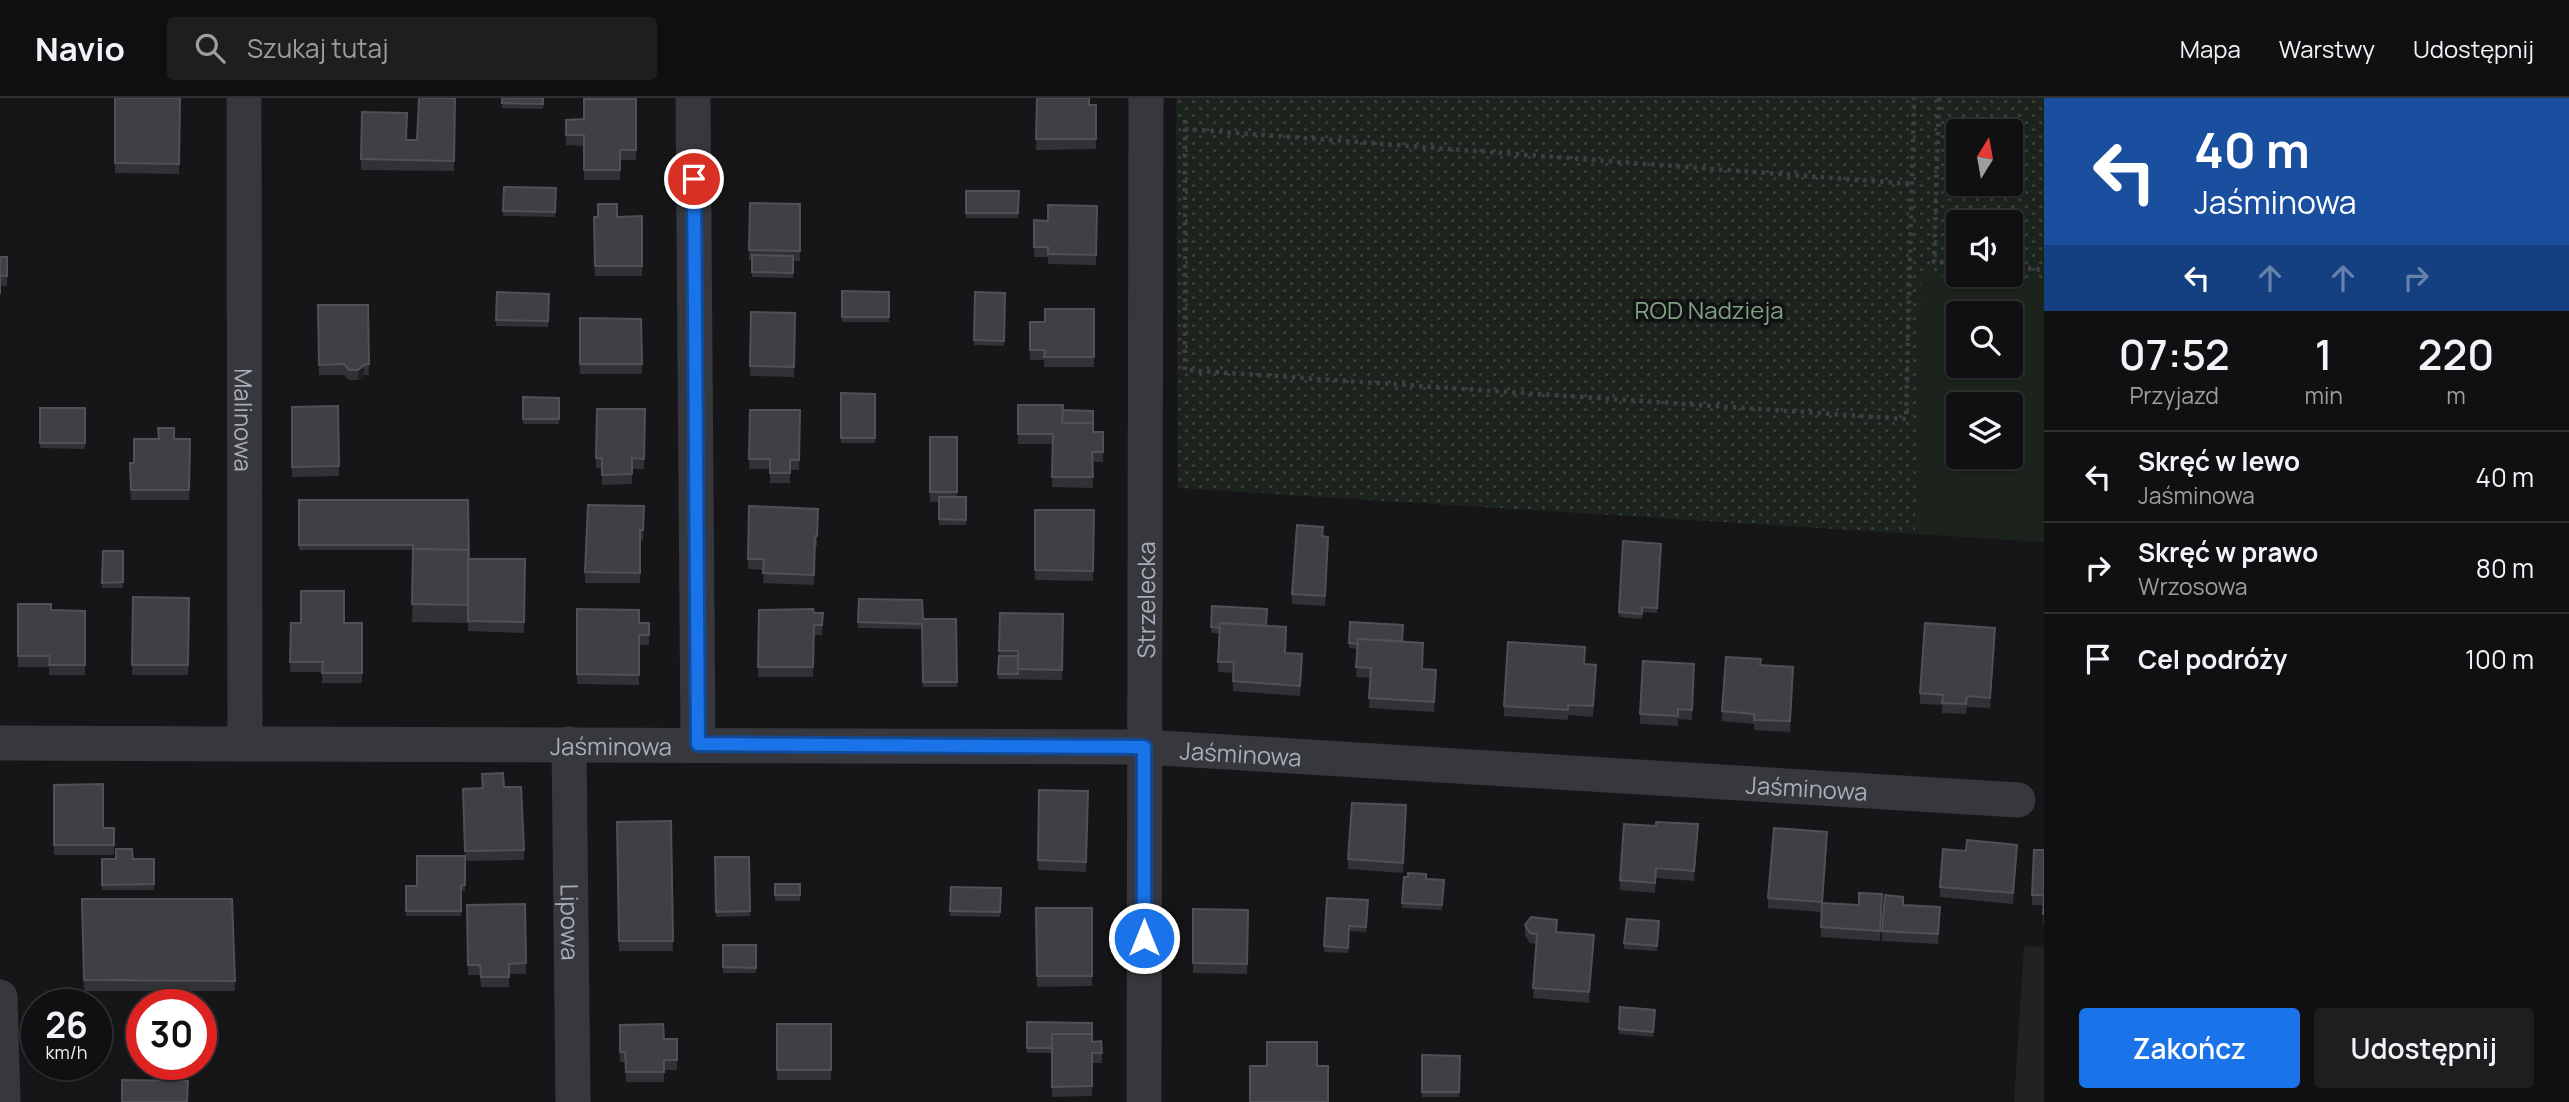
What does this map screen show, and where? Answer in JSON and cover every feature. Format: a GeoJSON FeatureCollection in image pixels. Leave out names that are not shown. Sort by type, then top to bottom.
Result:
{"type":"FeatureCollection","features":[{"type":"Feature","properties":{"kind":"street","name":"Malinowa"},"geometry":{"type":"LineString","coordinates":[[244,98],[245,743]]}},
{"type":"Feature","properties":{"kind":"street"},"geometry":{"type":"LineString","coordinates":[[693,98],[698,744]]}},
{"type":"Feature","properties":{"kind":"street","name":"Strzelecka"},"geometry":{"type":"LineString","coordinates":[[1144,1102],[1146,98]]}},
{"type":"Feature","properties":{"kind":"street","name":"Jaśminowa"},"geometry":{"type":"LineString","coordinates":[[0,743],[1144,747],[2018,800]]}},
{"type":"Feature","properties":{"kind":"street","name":"Lipowa"},"geometry":{"type":"LineString","coordinates":[[569,744],[573,1102]]}},
{"type":"Feature","properties":{"kind":"street"},"geometry":{"type":"LineString","coordinates":[[0,997],[3,1102]]}},
{"type":"Feature","properties":{"kind":"path"},"geometry":{"type":"LineString","coordinates":[[1185,108],[1185,370],[1906,419],[1914,98]]}},
{"type":"Feature","properties":{"kind":"path"},"geometry":{"type":"LineString","coordinates":[[1939,98],[1934,262],[1946,262]]}},
{"type":"Feature","properties":{"kind":"path"},"geometry":{"type":"LineString","coordinates":[[1185,130],[1912,184]]}},
{"type":"Feature","properties":{"kind":"path"},"geometry":{"type":"LineString","coordinates":[[2023,268],[2044,270]]}},
{"type":"Feature","properties":{"kind":"shaded area"},"geometry":{"type":"Polygon","coordinates":[[[2024,946],[2044,947],[2044,1102],[2014,1102],[2024,946]]]}},
{"type":"Feature","properties":{"kind":"green space","name":"ROD Nadzieja"},"geometry":{"type":"Polygon","coordinates":[[[1176,98],[2044,98],[2044,282],[2023,281],[2023,210],[1946,210],[1946,276],[1921,275],[1915,534],[1178,488],[1176,98]]]}},
{"type":"Feature","properties":{"kind":"green space"},"geometry":{"type":"Polygon","coordinates":[[[1921,274],[1946,276],[1946,287],[2023,287],[2023,281],[2044,282],[2044,542],[1915,534],[1921,274]]]}},
{"type":"Feature","properties":{"kind":"building"},"geometry":{"type":"Polygon","coordinates":[[[115,98],[180,98],[179,164],[115,163],[115,98]]]}},
{"type":"Feature","properties":{"kind":"building"},"geometry":{"type":"Polygon","coordinates":[[[419,98],[455,98],[454,161],[361,159],[362,112],[407,113],[406,140],[417,140],[419,98]]]}},
{"type":"Feature","properties":{"kind":"building"},"geometry":{"type":"Polygon","coordinates":[[[502,98],[543,98],[543,104],[502,103],[502,98]]]}},
{"type":"Feature","properties":{"kind":"building"},"geometry":{"type":"Polygon","coordinates":[[[1037,98],[1089,98],[1089,105],[1096,105],[1096,139],[1036,139],[1037,98]]]}},
{"type":"Feature","properties":{"kind":"building"},"geometry":{"type":"Polygon","coordinates":[[[584,99],[636,99],[636,150],[620,150],[620,170],[584,170],[584,135],[566,135],[566,120],[584,119],[584,99]]]}},
{"type":"Feature","properties":{"kind":"building"},"geometry":{"type":"Polygon","coordinates":[[[504,187],[556,188],[555,212],[503,211],[504,187]]]}},
{"type":"Feature","properties":{"kind":"building"},"geometry":{"type":"Polygon","coordinates":[[[966,191],[1019,191],[1018,213],[966,213],[966,191]]]}},
{"type":"Feature","properties":{"kind":"building"},"geometry":{"type":"Polygon","coordinates":[[[750,203],[800,204],[800,251],[749,250],[750,203]]]}},
{"type":"Feature","properties":{"kind":"building"},"geometry":{"type":"Polygon","coordinates":[[[598,204],[617,204],[617,217],[642,216],[642,266],[595,266],[594,217],[598,217],[598,204]]]}},
{"type":"Feature","properties":{"kind":"building"},"geometry":{"type":"Polygon","coordinates":[[[1048,205],[1097,206],[1096,255],[1048,254],[1048,247],[1034,247],[1034,220],[1048,221],[1048,205]]]}},
{"type":"Feature","properties":{"kind":"building"},"geometry":{"type":"Polygon","coordinates":[[[752,255],[793,256],[793,273],[752,272],[752,255]]]}},
{"type":"Feature","properties":{"kind":"building"},"geometry":{"type":"Polygon","coordinates":[[[0,257],[7,257],[7,276],[0,276],[0,257]]]}},
{"type":"Feature","properties":{"kind":"building"},"geometry":{"type":"Polygon","coordinates":[[[842,291],[889,292],[889,317],[842,317],[842,291]]]}},
{"type":"Feature","properties":{"kind":"building"},"geometry":{"type":"Polygon","coordinates":[[[497,292],[549,294],[548,321],[496,320],[497,292]]]}},
{"type":"Feature","properties":{"kind":"building"},"geometry":{"type":"Polygon","coordinates":[[[975,292],[1005,293],[1004,341],[974,340],[975,292]]]}},
{"type":"Feature","properties":{"kind":"building"},"geometry":{"type":"Polygon","coordinates":[[[318,305],[368,305],[369,364],[358,370],[349,370],[344,364],[319,365],[318,305]]]}},
{"type":"Feature","properties":{"kind":"building"},"geometry":{"type":"Polygon","coordinates":[[[1045,309],[1094,309],[1094,357],[1044,357],[1045,350],[1030,350],[1030,322],[1045,322],[1045,309]]]}},
{"type":"Feature","properties":{"kind":"building"},"geometry":{"type":"Polygon","coordinates":[[[751,312],[795,313],[794,367],[750,366],[751,312]]]}},
{"type":"Feature","properties":{"kind":"building"},"geometry":{"type":"Polygon","coordinates":[[[580,318],[641,319],[642,364],[580,364],[580,318]]]}},
{"type":"Feature","properties":{"kind":"building"},"geometry":{"type":"Polygon","coordinates":[[[841,393],[875,394],[875,438],[841,438],[841,393]]]}},
{"type":"Feature","properties":{"kind":"building"},"geometry":{"type":"Polygon","coordinates":[[[523,397],[559,398],[559,419],[523,419],[523,397]]]}},
{"type":"Feature","properties":{"kind":"building"},"geometry":{"type":"Polygon","coordinates":[[[1018,405],[1063,405],[1062,423],[1093,423],[1093,432],[1103,432],[1103,452],[1092,452],[1093,477],[1052,477],[1053,434],[1018,434],[1018,405]]]}},
{"type":"Feature","properties":{"kind":"building"},"geometry":{"type":"Polygon","coordinates":[[[338,406],[339,466],[292,467],[292,407],[338,406]]]}},
{"type":"Feature","properties":{"kind":"building"},"geometry":{"type":"Polygon","coordinates":[[[40,408],[85,408],[85,443],[40,443],[40,408]]]}},
{"type":"Feature","properties":{"kind":"building"},"geometry":{"type":"Polygon","coordinates":[[[597,409],[645,409],[644,459],[632,458],[632,474],[602,475],[602,458],[596,458],[597,409]]]}},
{"type":"Feature","properties":{"kind":"building"},"geometry":{"type":"Polygon","coordinates":[[[750,410],[800,410],[799,460],[790,460],[790,473],[770,473],[770,459],[749,459],[750,410]]]}},
{"type":"Feature","properties":{"kind":"building"},"geometry":{"type":"Polygon","coordinates":[[[1063,410],[1093,411],[1093,423],[1062,423],[1063,410]]]}},
{"type":"Feature","properties":{"kind":"building"},"geometry":{"type":"Polygon","coordinates":[[[158,428],[174,428],[174,439],[190,439],[189,490],[131,490],[130,463],[134,463],[134,439],[159,439],[158,428]]]}},
{"type":"Feature","properties":{"kind":"building"},"geometry":{"type":"Polygon","coordinates":[[[930,437],[957,437],[957,492],[930,492],[930,437]]]}},
{"type":"Feature","properties":{"kind":"building"},"geometry":{"type":"Polygon","coordinates":[[[939,497],[966,497],[966,520],[939,519],[939,497]]]}},
{"type":"Feature","properties":{"kind":"building"},"geometry":{"type":"Polygon","coordinates":[[[299,500],[468,500],[469,563],[468,550],[413,549],[413,545],[299,545],[299,500]]]}},
{"type":"Feature","properties":{"kind":"building"},"geometry":{"type":"Polygon","coordinates":[[[588,505],[644,506],[643,530],[640,530],[640,573],[585,572],[588,505]]]}},
{"type":"Feature","properties":{"kind":"building"},"geometry":{"type":"Polygon","coordinates":[[[749,506],[818,509],[814,575],[763,573],[764,559],[748,559],[749,506]]]}},
{"type":"Feature","properties":{"kind":"building"},"geometry":{"type":"Polygon","coordinates":[[[1035,510],[1094,510],[1093,571],[1035,570],[1035,510]]]}},
{"type":"Feature","properties":{"kind":"building"},"geometry":{"type":"Polygon","coordinates":[[[1297,525],[1323,527],[1322,536],[1328,537],[1325,596],[1292,594],[1297,525]]]}},
{"type":"Feature","properties":{"kind":"building"},"geometry":{"type":"Polygon","coordinates":[[[1623,541],[1661,544],[1657,608],[1642,607],[1642,614],[1619,612],[1623,541]]]}},
{"type":"Feature","properties":{"kind":"building"},"geometry":{"type":"Polygon","coordinates":[[[413,549],[468,550],[468,605],[412,604],[413,549]]]}},
{"type":"Feature","properties":{"kind":"building"},"geometry":{"type":"Polygon","coordinates":[[[103,551],[123,551],[123,582],[102,583],[103,551]]]}},
{"type":"Feature","properties":{"kind":"building"},"geometry":{"type":"Polygon","coordinates":[[[468,559],[525,559],[524,622],[468,621],[468,559]]]}},
{"type":"Feature","properties":{"kind":"building"},"geometry":{"type":"Polygon","coordinates":[[[301,591],[344,591],[344,623],[362,623],[362,673],[322,673],[323,662],[290,662],[291,623],[301,623],[301,591]]]}},
{"type":"Feature","properties":{"kind":"building"},"geometry":{"type":"Polygon","coordinates":[[[133,597],[189,598],[188,665],[132,665],[133,597]]]}},
{"type":"Feature","properties":{"kind":"building"},"geometry":{"type":"Polygon","coordinates":[[[859,599],[922,600],[923,619],[956,619],[957,682],[923,682],[922,624],[858,622],[859,599]]]}},
{"type":"Feature","properties":{"kind":"building"},"geometry":{"type":"Polygon","coordinates":[[[18,604],[51,604],[51,610],[85,611],[85,665],[49,665],[50,656],[18,656],[18,604]]]}},
{"type":"Feature","properties":{"kind":"building"},"geometry":{"type":"Polygon","coordinates":[[[1212,606],[1267,609],[1266,626],[1220,623],[1220,628],[1211,627],[1212,606]]]}},
{"type":"Feature","properties":{"kind":"building"},"geometry":{"type":"Polygon","coordinates":[[[577,609],[639,610],[639,623],[649,623],[649,635],[639,635],[639,675],[577,674],[577,609]]]}},
{"type":"Feature","properties":{"kind":"building"},"geometry":{"type":"Polygon","coordinates":[[[813,609],[814,613],[823,613],[822,625],[814,625],[813,667],[758,667],[759,610],[813,609]]]}},
{"type":"Feature","properties":{"kind":"building"},"geometry":{"type":"Polygon","coordinates":[[[1000,613],[1063,614],[1062,670],[1018,669],[1018,651],[999,651],[1000,613]]]}},
{"type":"Feature","properties":{"kind":"building"},"geometry":{"type":"Polygon","coordinates":[[[1350,622],[1403,625],[1402,641],[1358,639],[1358,644],[1349,643],[1350,622]]]}},
{"type":"Feature","properties":{"kind":"building"},"geometry":{"type":"Polygon","coordinates":[[[1220,623],[1286,627],[1285,653],[1302,654],[1300,686],[1233,681],[1234,662],[1218,662],[1220,623]]]}},
{"type":"Feature","properties":{"kind":"building"},"geometry":{"type":"Polygon","coordinates":[[[1925,623],[1995,628],[1990,698],[1967,696],[1966,704],[1942,703],[1943,695],[1920,693],[1925,623]]]}},
{"type":"Feature","properties":{"kind":"building"},"geometry":{"type":"Polygon","coordinates":[[[1358,639],[1423,643],[1422,669],[1436,670],[1434,702],[1369,698],[1371,668],[1356,667],[1358,639]]]}},
{"type":"Feature","properties":{"kind":"building"},"geometry":{"type":"Polygon","coordinates":[[[1508,642],[1585,647],[1584,664],[1596,665],[1593,706],[1568,705],[1568,710],[1504,706],[1508,642]]]}},
{"type":"Feature","properties":{"kind":"building"},"geometry":{"type":"Polygon","coordinates":[[[999,656],[1018,656],[1018,674],[998,674],[999,656]]]}},
{"type":"Feature","properties":{"kind":"building"},"geometry":{"type":"Polygon","coordinates":[[[1726,657],[1761,659],[1760,665],[1793,667],[1790,721],[1754,720],[1754,714],[1722,711],[1726,657]]]}},
{"type":"Feature","properties":{"kind":"building"},"geometry":{"type":"Polygon","coordinates":[[[1643,661],[1694,664],[1692,710],[1678,709],[1678,716],[1640,714],[1643,661]]]}},
{"type":"Feature","properties":{"kind":"building"},"geometry":{"type":"Polygon","coordinates":[[[503,773],[504,787],[521,787],[524,850],[465,851],[463,789],[483,788],[482,774],[503,773]]]}},
{"type":"Feature","properties":{"kind":"building"},"geometry":{"type":"Polygon","coordinates":[[[103,784],[103,828],[114,828],[114,845],[54,845],[54,785],[103,784]]]}},
{"type":"Feature","properties":{"kind":"building"},"geometry":{"type":"Polygon","coordinates":[[[1039,790],[1088,791],[1086,862],[1038,860],[1039,790]]]}},
{"type":"Feature","properties":{"kind":"building"},"geometry":{"type":"Polygon","coordinates":[[[1352,803],[1406,805],[1403,863],[1348,859],[1352,803]]]}},
{"type":"Feature","properties":{"kind":"building"},"geometry":{"type":"Polygon","coordinates":[[[671,821],[673,941],[619,941],[617,822],[671,821]]]}},
{"type":"Feature","properties":{"kind":"building"},"geometry":{"type":"Polygon","coordinates":[[[1656,822],[1698,824],[1694,871],[1656,868],[1655,883],[1620,880],[1624,824],[1656,826],[1656,822]]]}},
{"type":"Feature","properties":{"kind":"building"},"geometry":{"type":"Polygon","coordinates":[[[1774,828],[1827,832],[1822,902],[1768,898],[1774,828]]]}},
{"type":"Feature","properties":{"kind":"building"},"geometry":{"type":"Polygon","coordinates":[[[1967,840],[2017,845],[2013,893],[1940,887],[1943,849],[1966,851],[1967,840]]]}},
{"type":"Feature","properties":{"kind":"building"},"geometry":{"type":"Polygon","coordinates":[[[116,849],[132,849],[133,859],[154,859],[154,884],[102,885],[102,859],[116,859],[116,849]]]}},
{"type":"Feature","properties":{"kind":"building"},"geometry":{"type":"Polygon","coordinates":[[[2034,850],[2044,850],[2044,895],[2032,895],[2034,850]]]}},
{"type":"Feature","properties":{"kind":"building"},"geometry":{"type":"Polygon","coordinates":[[[417,856],[465,856],[465,885],[461,886],[461,911],[406,911],[406,886],[417,886],[417,856]]]}},
{"type":"Feature","properties":{"kind":"building"},"geometry":{"type":"Polygon","coordinates":[[[715,857],[749,857],[750,911],[716,912],[715,857]]]}},
{"type":"Feature","properties":{"kind":"building"},"geometry":{"type":"Polygon","coordinates":[[[1408,873],[1426,874],[1426,879],[1444,880],[1442,905],[1402,903],[1404,877],[1408,877],[1408,873]]]}},
{"type":"Feature","properties":{"kind":"building"},"geometry":{"type":"Polygon","coordinates":[[[775,884],[800,884],[800,895],[775,895],[775,884]]]}},
{"type":"Feature","properties":{"kind":"building"},"geometry":{"type":"Polygon","coordinates":[[[951,887],[1001,888],[1000,912],[950,911],[951,887]]]}},
{"type":"Feature","properties":{"kind":"building"},"geometry":{"type":"Polygon","coordinates":[[[1859,893],[1882,894],[1880,931],[1821,927],[1822,903],[1859,905],[1859,893]]]}},
{"type":"Feature","properties":{"kind":"building"},"geometry":{"type":"Polygon","coordinates":[[[1885,895],[1903,897],[1903,905],[1940,907],[1938,934],[1882,931],[1885,895]]]}},
{"type":"Feature","properties":{"kind":"building"},"geometry":{"type":"Polygon","coordinates":[[[1327,898],[1368,900],[1366,927],[1349,926],[1348,948],[1324,946],[1327,898]]]}},
{"type":"Feature","properties":{"kind":"building"},"geometry":{"type":"Polygon","coordinates":[[[82,899],[232,899],[235,981],[84,980],[82,899]]]}},
{"type":"Feature","properties":{"kind":"building"},"geometry":{"type":"Polygon","coordinates":[[[525,904],[526,963],[509,964],[509,977],[481,977],[480,965],[468,965],[467,905],[525,904]]]}},
{"type":"Feature","properties":{"kind":"building"},"geometry":{"type":"Polygon","coordinates":[[[1036,908],[1092,908],[1092,976],[1037,976],[1036,908]]]}},
{"type":"Feature","properties":{"kind":"building"},"geometry":{"type":"Polygon","coordinates":[[[1193,909],[1248,910],[1247,964],[1193,963],[1193,909]]]}},
{"type":"Feature","properties":{"kind":"building"},"geometry":{"type":"Polygon","coordinates":[[[1531,917],[1557,920],[1556,932],[1594,935],[1589,992],[1533,988],[1537,934],[1530,933],[1525,925],[1531,917]]]}},
{"type":"Feature","properties":{"kind":"building"},"geometry":{"type":"Polygon","coordinates":[[[1627,919],[1659,921],[1657,946],[1624,943],[1627,919]]]}},
{"type":"Feature","properties":{"kind":"building"},"geometry":{"type":"Polygon","coordinates":[[[723,945],[756,945],[756,968],[723,967],[723,945]]]}},
{"type":"Feature","properties":{"kind":"building"},"geometry":{"type":"Polygon","coordinates":[[[1620,1007],[1655,1010],[1653,1032],[1619,1029],[1620,1007]]]}},
{"type":"Feature","properties":{"kind":"building"},"geometry":{"type":"Polygon","coordinates":[[[1027,1022],[1092,1023],[1092,1034],[1052,1034],[1052,1048],[1027,1048],[1027,1022]]]}},
{"type":"Feature","properties":{"kind":"building"},"geometry":{"type":"Polygon","coordinates":[[[663,1024],[664,1039],[677,1039],[677,1060],[664,1060],[664,1072],[626,1072],[625,1052],[620,1052],[620,1025],[663,1024]]]}},
{"type":"Feature","properties":{"kind":"building"},"geometry":{"type":"Polygon","coordinates":[[[777,1024],[831,1024],[831,1070],[777,1070],[777,1024]]]}},
{"type":"Feature","properties":{"kind":"building"},"geometry":{"type":"Polygon","coordinates":[[[1052,1034],[1092,1034],[1092,1042],[1101,1041],[1102,1053],[1092,1053],[1092,1086],[1052,1087],[1052,1034]]]}},
{"type":"Feature","properties":{"kind":"building"},"geometry":{"type":"Polygon","coordinates":[[[1267,1042],[1317,1042],[1317,1066],[1328,1066],[1328,1102],[1250,1102],[1250,1066],[1267,1066],[1267,1042]]]}},
{"type":"Feature","properties":{"kind":"building"},"geometry":{"type":"Polygon","coordinates":[[[1422,1055],[1460,1056],[1459,1092],[1422,1092],[1422,1055]]]}},
{"type":"Feature","properties":{"kind":"building"},"geometry":{"type":"Polygon","coordinates":[[[122,1080],[188,1081],[187,1102],[122,1102],[122,1080]]]}},
{"type":"Feature","properties":{"kind":"route"},"geometry":{"type":"LineString","coordinates":[[694,179],[698,744],[1144,747],[1144,938]]}}]}
